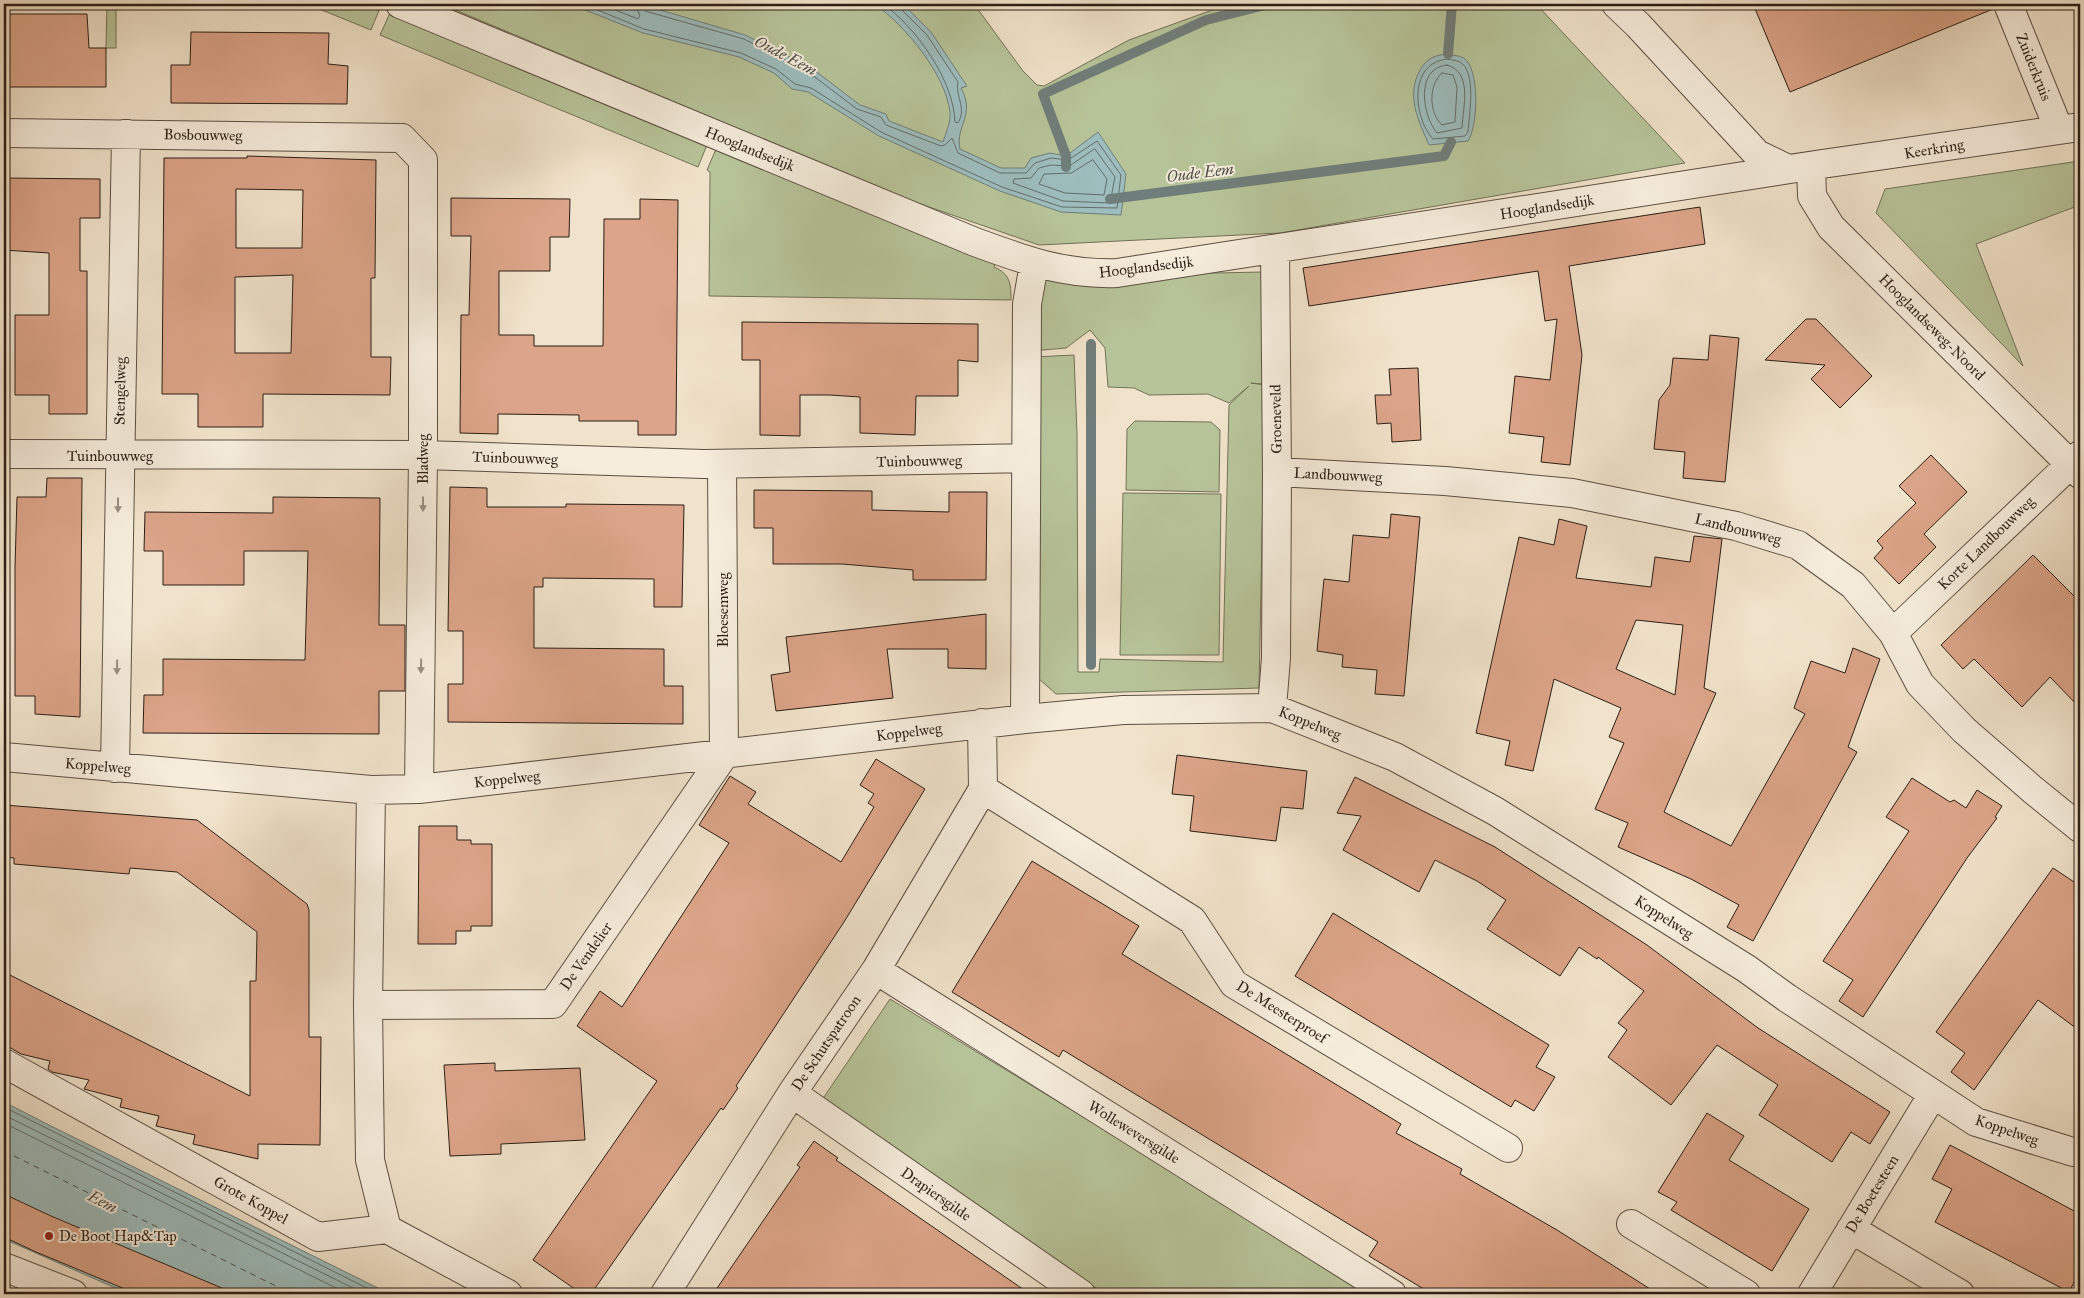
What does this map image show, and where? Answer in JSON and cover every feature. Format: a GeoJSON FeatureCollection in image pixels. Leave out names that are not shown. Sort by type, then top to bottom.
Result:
{"type":"FeatureCollection","features":[{"type":"Feature","properties":{"kind":"street","name":"Hooglandsedijk"},"geometry":{"type":"LineString","coordinates":[[400,4],[975,242],[1034,264],[1079,273],[1117,273],[1275,250],[1800,168]]}},
{"type":"Feature","properties":{"kind":"street"},"geometry":{"type":"LineString","coordinates":[[1616,4],[1638,25],[1757,154],[1800,168]]}},
{"type":"Feature","properties":{"kind":"street","name":"Zuiderkruis"},"geometry":{"type":"LineString","coordinates":[[2008,4],[2070,129]]}},
{"type":"Feature","properties":{"kind":"street","name":"Keerkring"},"geometry":{"type":"LineString","coordinates":[[1800,168],[2070,129]]}},
{"type":"Feature","properties":{"kind":"street","name":"Bosbouwweg"},"geometry":{"type":"LineString","coordinates":[[4,133],[402,138]]}},
{"type":"Feature","properties":{"kind":"street","name":"Stengelweg"},"geometry":{"type":"LineString","coordinates":[[115,768],[118,456],[126,134]]}},
{"type":"Feature","properties":{"kind":"street","name":"Bladweg"},"geometry":{"type":"LineString","coordinates":[[402,138],[423,160],[423,455],[419,789]]}},
{"type":"Feature","properties":{"kind":"street","name":"Hooglandseweg-Noord"},"geometry":{"type":"LineString","coordinates":[[1800,168],[1812,196],[1831,227],[2077,464]]}},
{"type":"Feature","properties":{"kind":"street","name":"Groeneveld"},"geometry":{"type":"LineString","coordinates":[[1272,708],[1276,658],[1275,250]]}},
{"type":"Feature","properties":{"kind":"street"},"geometry":{"type":"LineString","coordinates":[[1025,718],[1027,304],[1034,264]]}},
{"type":"Feature","properties":{"kind":"street","name":"Tuinbouwweg"},"geometry":{"type":"LineString","coordinates":[[4,454],[118,456],[423,455],[722,464],[1025,458]]}},
{"type":"Feature","properties":{"kind":"street","name":"Bloesemweg"},"geometry":{"type":"LineString","coordinates":[[722,464],[724,755]]}},
{"type":"Feature","properties":{"kind":"street","name":"Korte Landbouwweg"},"geometry":{"type":"LineString","coordinates":[[1893,633],[2077,464]]}},
{"type":"Feature","properties":{"kind":"street","name":"Landbouwweg"},"geometry":{"type":"LineString","coordinates":[[1277,472],[1444,481],[1572,493],[1736,526],[1798,545],[1853,585],[1893,633],[1920,684],[1971,736],[2080,828]]}},
{"type":"Feature","properties":{"kind":"street","name":"Koppelweg"},"geometry":{"type":"LineString","coordinates":[[4,757],[371,790],[419,789],[724,755],[1025,718],[1123,710],[1272,708],[1395,757],[1495,811],[1747,969],[1976,1122],[2073,1152],[2080,1152]]}},
{"type":"Feature","properties":{"kind":"street"},"geometry":{"type":"LineString","coordinates":[[982,723],[983,789]]}},
{"type":"Feature","properties":{"kind":"street","name":"De Vendelier"},"geometry":{"type":"LineString","coordinates":[[368,1005],[553,1004],[724,755]]}},
{"type":"Feature","properties":{"kind":"street","name":"De Schutspatroon"},"geometry":{"type":"LineString","coordinates":[[665,1294],[792,1093],[876,970],[983,789]]}},
{"type":"Feature","properties":{"kind":"street","name":"De Meesterproef"},"geometry":{"type":"LineString","coordinates":[[983,789],[1192,920],[1234,984],[1508,1148]]}},
{"type":"Feature","properties":{"kind":"street"},"geometry":{"type":"LineString","coordinates":[[371,790],[368,1005],[370,1160],[387,1229],[508,1294]]}},
{"type":"Feature","properties":{"kind":"street","name":"Wolleweversgilde"},"geometry":{"type":"LineString","coordinates":[[876,970],[1392,1294]]}},
{"type":"Feature","properties":{"kind":"street","name":"Grote Koppel"},"geometry":{"type":"LineString","coordinates":[[4,1063],[318,1237],[387,1229]]}},
{"type":"Feature","properties":{"kind":"street","name":"Drapiersgilde"},"geometry":{"type":"LineString","coordinates":[[792,1093],[1081,1294]]}},
{"type":"Feature","properties":{"kind":"street","name":"De Boetesteen"},"geometry":{"type":"LineString","coordinates":[[1812,1294],[1932,1094]]}},
{"type":"Feature","properties":{"kind":"street"},"geometry":{"type":"LineString","coordinates":[[1631,1224],[1746,1294]]}},
{"type":"Feature","properties":{"kind":"street"},"geometry":{"type":"LineString","coordinates":[[1851,1229],[1960,1294]]}},
{"type":"Feature","properties":{"kind":"street"},"geometry":{"type":"LineString","coordinates":[[4,1267],[73,1294]]}},
{"type":"Feature","properties":{"kind":"green space"},"geometry":{"type":"Polygon","coordinates":[[[107,4],[116,4],[116,48],[106,48],[107,4]]]}},
{"type":"Feature","properties":{"kind":"green space"},"geometry":{"type":"Polygon","coordinates":[[[307,4],[369,4],[380,8],[371,30],[307,4]]]}},
{"type":"Feature","properties":{"kind":"green space"},"geometry":{"type":"Polygon","coordinates":[[[441,4],[974,4],[1023,71],[1037,85],[1044,86],[1129,40],[1229,4],[1536,4],[1685,163],[1280,233],[1039,245],[909,200],[441,4]]]}},
{"type":"Feature","properties":{"kind":"green space"},"geometry":{"type":"Polygon","coordinates":[[[390,13],[707,145],[698,167],[380,35],[390,13]]]}},
{"type":"Feature","properties":{"kind":"green space"},"geometry":{"type":"Polygon","coordinates":[[[716,149],[995,264],[994,267],[1003,273],[1008,280],[1011,289],[1011,300],[709,296],[710,172],[707,170],[716,149]]]}},
{"type":"Feature","properties":{"kind":"green space"},"geometry":{"type":"Polygon","coordinates":[[[2080,161],[2080,205],[1976,244],[2023,366],[1876,213],[1885,189],[2080,161]]]}},
{"type":"Feature","properties":{"kind":"green space"},"geometry":{"type":"Polygon","coordinates":[[[1262,272],[1264,384],[1251,383],[1265,385],[1259,688],[1056,694],[1038,678],[1033,357],[1074,355],[1077,434],[1078,672],[1099,672],[1100,659],[1223,662],[1229,405],[1249,386],[1229,403],[1208,394],[1149,395],[1134,388],[1108,387],[1105,348],[1090,330],[1066,348],[1031,351],[1030,277],[1262,272]]]}},
{"type":"Feature","properties":{"kind":"green space"},"geometry":{"type":"Polygon","coordinates":[[[1135,421],[1211,422],[1220,430],[1219,492],[1126,490],[1127,429],[1135,421]]]}},
{"type":"Feature","properties":{"kind":"green space"},"geometry":{"type":"Polygon","coordinates":[[[1123,493],[1221,494],[1219,655],[1120,655],[1123,493]]]}},
{"type":"Feature","properties":{"kind":"green space"},"geometry":{"type":"Polygon","coordinates":[[[890,999],[1373,1294],[1105,1294],[820,1103],[890,999]]]}},
{"type":"Feature","properties":{"kind":"water"},"geometry":{"type":"Polygon","coordinates":[[[570,4],[640,4],[745,35],[810,67],[860,105],[886,114],[889,121],[943,142],[949,123],[950,112],[947,97],[940,82],[932,66],[911,38],[887,13],[875,4],[903,4],[931,32],[967,86],[961,88],[965,98],[966,113],[960,133],[960,149],[1001,168],[1025,168],[1031,158],[1050,153],[1066,156],[1098,132],[1126,174],[1121,215],[1061,212],[1000,191],[879,136],[808,92],[792,89],[774,73],[739,57],[643,33],[570,4]]]}},
{"type":"Feature","properties":{"kind":"water"},"geometry":{"type":"Polygon","coordinates":[[[1448,54],[1464,58],[1473,74],[1476,98],[1474,123],[1468,141],[1429,145],[1415,108],[1414,89],[1423,66],[1435,56],[1448,54]]]}},
{"type":"Feature","properties":{"kind":"water","name":"Eem"},"geometry":{"type":"Polygon","coordinates":[[[4,1102],[390,1294],[129,1294],[4,1239],[4,1102]]]}},
{"type":"Feature","properties":{"kind":"building"},"geometry":{"type":"Polygon","coordinates":[[[1753,4],[1993,4],[1993,9],[1790,92],[1753,4]]]}},
{"type":"Feature","properties":{"kind":"building"},"geometry":{"type":"Polygon","coordinates":[[[7,14],[87,14],[89,48],[106,48],[106,87],[4,87],[7,14]]]}},
{"type":"Feature","properties":{"kind":"building"},"geometry":{"type":"Polygon","coordinates":[[[191,32],[329,33],[328,64],[348,66],[347,104],[171,103],[171,65],[190,65],[191,32]]]}},
{"type":"Feature","properties":{"kind":"building"},"geometry":{"type":"Polygon","coordinates":[[[247,156],[376,160],[375,278],[371,278],[371,357],[391,357],[390,395],[263,394],[263,427],[198,427],[198,394],[162,394],[164,158],[247,158],[247,156]],[[236,189],[236,248],[302,248],[303,190],[236,189]],[[293,275],[235,277],[235,353],[291,353],[293,275]]]}},
{"type":"Feature","properties":{"kind":"building"},"geometry":{"type":"Polygon","coordinates":[[[4,178],[100,179],[100,218],[80,218],[80,271],[87,271],[87,414],[49,414],[49,395],[15,395],[15,315],[49,315],[49,253],[4,250],[4,178]]]}},
{"type":"Feature","properties":{"kind":"building"},"geometry":{"type":"Polygon","coordinates":[[[451,198],[570,199],[569,237],[550,237],[550,271],[499,271],[499,335],[534,335],[534,346],[603,346],[604,219],[640,219],[640,199],[678,200],[676,435],[638,435],[638,421],[579,421],[579,415],[498,414],[498,434],[460,433],[461,315],[469,315],[471,236],[451,236],[451,198]]]}},
{"type":"Feature","properties":{"kind":"building"},"geometry":{"type":"Polygon","coordinates":[[[1700,207],[1705,244],[1569,266],[1582,355],[1570,465],[1541,462],[1544,437],[1509,433],[1515,376],[1550,380],[1557,319],[1545,321],[1538,271],[1309,306],[1303,268],[1700,207]]]}},
{"type":"Feature","properties":{"kind":"building"},"geometry":{"type":"Polygon","coordinates":[[[1806,319],[1816,319],[1872,376],[1840,408],[1811,379],[1825,365],[1765,360],[1806,319]]]}},
{"type":"Feature","properties":{"kind":"building"},"geometry":{"type":"Polygon","coordinates":[[[742,322],[978,324],[978,362],[958,360],[958,396],[916,396],[915,435],[860,433],[860,397],[800,395],[800,436],[760,435],[760,360],[742,360],[742,322]]]}},
{"type":"Feature","properties":{"kind":"building"},"geometry":{"type":"Polygon","coordinates":[[[1710,335],[1739,338],[1725,482],[1683,478],[1685,452],[1654,449],[1659,400],[1670,385],[1673,358],[1708,360],[1710,335]]]}},
{"type":"Feature","properties":{"kind":"building"},"geometry":{"type":"Polygon","coordinates":[[[1418,368],[1421,440],[1392,442],[1391,423],[1377,424],[1375,395],[1391,395],[1389,369],[1418,368]]]}},
{"type":"Feature","properties":{"kind":"building"},"geometry":{"type":"Polygon","coordinates":[[[1931,455],[1967,492],[1924,534],[1936,547],[1899,584],[1874,558],[1883,548],[1877,541],[1916,503],[1899,486],[1931,455]]]}},
{"type":"Feature","properties":{"kind":"building"},"geometry":{"type":"Polygon","coordinates":[[[47,478],[82,478],[80,717],[35,714],[35,696],[15,696],[17,497],[46,497],[47,478]]]}},
{"type":"Feature","properties":{"kind":"building"},"geometry":{"type":"Polygon","coordinates":[[[450,487],[487,488],[487,507],[566,507],[566,504],[684,505],[682,607],[654,607],[654,579],[543,578],[543,587],[534,587],[534,648],[664,649],[664,686],[683,686],[683,724],[448,722],[448,684],[463,684],[463,631],[448,631],[450,487]]]}},
{"type":"Feature","properties":{"kind":"building"},"geometry":{"type":"Polygon","coordinates":[[[754,490],[872,491],[872,510],[949,512],[949,492],[987,492],[986,580],[913,580],[913,570],[842,564],[773,564],[773,528],[754,528],[754,490]]]}},
{"type":"Feature","properties":{"kind":"building"},"geometry":{"type":"Polygon","coordinates":[[[273,497],[380,498],[379,625],[405,625],[405,691],[379,691],[379,734],[143,733],[144,695],[163,695],[163,659],[305,660],[308,551],[244,551],[244,585],[163,585],[163,551],[144,551],[145,512],[273,513],[273,497]]]}},
{"type":"Feature","properties":{"kind":"building"},"geometry":{"type":"Polygon","coordinates":[[[1391,514],[1420,517],[1404,696],[1375,694],[1377,670],[1342,667],[1343,655],[1317,651],[1324,579],[1349,582],[1353,535],[1389,538],[1391,514]]]}},
{"type":"Feature","properties":{"kind":"building"},"geometry":{"type":"Polygon","coordinates":[[[1559,519],[1587,526],[1576,578],[1651,587],[1655,557],[1690,562],[1694,536],[1722,539],[1704,688],[1716,693],[1664,812],[1731,846],[1805,714],[1794,708],[1811,661],[1845,673],[1853,648],[1880,659],[1848,747],[1857,752],[1753,941],[1727,927],[1739,905],[1691,879],[1618,847],[1628,823],[1595,809],[1624,743],[1609,737],[1621,708],[1554,679],[1533,771],[1505,765],[1510,741],[1476,733],[1519,537],[1554,545],[1559,519]],[[1636,620],[1616,669],[1675,695],[1683,625],[1636,620]]]}},
{"type":"Feature","properties":{"kind":"building"},"geometry":{"type":"Polygon","coordinates":[[[2033,555],[2080,602],[2080,708],[2050,677],[2022,707],[1974,659],[1963,669],[1941,645],[2033,555]]]}},
{"type":"Feature","properties":{"kind":"building"},"geometry":{"type":"Polygon","coordinates":[[[986,614],[986,669],[948,668],[948,649],[887,649],[893,698],[776,711],[771,675],[790,672],[786,637],[986,614]]]}},
{"type":"Feature","properties":{"kind":"building"},"geometry":{"type":"Polygon","coordinates":[[[1177,755],[1307,771],[1303,809],[1281,807],[1276,841],[1190,831],[1194,796],[1172,794],[1177,755]]]}},
{"type":"Feature","properties":{"kind":"building"},"geometry":{"type":"Polygon","coordinates":[[[876,759],[925,789],[844,922],[736,1086],[738,1088],[723,1110],[721,1108],[591,1294],[582,1294],[533,1260],[657,1081],[577,1026],[600,991],[622,1007],[729,843],[699,825],[730,776],[756,792],[748,804],[841,862],[874,807],[868,803],[874,794],[860,785],[876,759]]]}},
{"type":"Feature","properties":{"kind":"building"},"geometry":{"type":"Polygon","coordinates":[[[1355,777],[1495,847],[1647,945],[1758,1028],[1890,1112],[1870,1144],[1851,1132],[1832,1162],[1759,1115],[1778,1085],[1717,1045],[1671,1105],[1608,1057],[1627,1030],[1618,1023],[1644,991],[1598,957],[1597,959],[1579,947],[1560,976],[1487,929],[1506,900],[1477,881],[1435,860],[1419,892],[1343,850],[1361,816],[1337,813],[1355,777]]]}},
{"type":"Feature","properties":{"kind":"building"},"geometry":{"type":"Polygon","coordinates":[[[1912,778],[1950,802],[1954,800],[1966,808],[1977,790],[2002,806],[1995,817],[1997,818],[1967,858],[1863,1017],[1839,1001],[1853,980],[1823,961],[1909,831],[1886,817],[1912,778]]]}},
{"type":"Feature","properties":{"kind":"building"},"geometry":{"type":"Polygon","coordinates":[[[4,805],[197,820],[307,904],[309,910],[309,1037],[321,1037],[320,1145],[258,1144],[258,1159],[193,1144],[195,1135],[156,1126],[159,1116],[120,1107],[122,1099],[84,1089],[89,1080],[52,1072],[48,1069],[50,1061],[21,1054],[4,1044],[4,972],[250,1096],[250,981],[256,981],[257,932],[177,872],[130,868],[129,874],[14,864],[14,858],[4,857],[4,805]]]}},
{"type":"Feature","properties":{"kind":"building"},"geometry":{"type":"Polygon","coordinates":[[[419,826],[457,826],[457,840],[471,840],[471,844],[492,844],[492,926],[471,926],[471,931],[456,931],[456,944],[418,944],[419,826]]]}},
{"type":"Feature","properties":{"kind":"building"},"geometry":{"type":"Polygon","coordinates":[[[1032,861],[1139,926],[1122,954],[1401,1124],[1396,1133],[1462,1169],[1460,1174],[1557,1230],[1658,1294],[1432,1294],[1369,1256],[1378,1242],[1063,1050],[1059,1057],[952,992],[1032,861]]]}},
{"type":"Feature","properties":{"kind":"building"},"geometry":{"type":"Polygon","coordinates":[[[2053,868],[2080,886],[2080,1031],[2038,1000],[1974,1090],[1951,1072],[1965,1053],[1936,1032],[2053,868]]]}},
{"type":"Feature","properties":{"kind":"building"},"geometry":{"type":"Polygon","coordinates":[[[1333,913],[1549,1045],[1536,1067],[1555,1077],[1534,1111],[1515,1100],[1511,1107],[1295,976],[1333,913]]]}},
{"type":"Feature","properties":{"kind":"building"},"geometry":{"type":"Polygon","coordinates":[[[495,1063],[495,1071],[580,1068],[585,1140],[501,1144],[501,1154],[450,1156],[444,1065],[495,1063]]]}},
{"type":"Feature","properties":{"kind":"building"},"geometry":{"type":"Polygon","coordinates":[[[1707,1113],[1744,1136],[1729,1160],[1809,1209],[1772,1271],[1671,1210],[1677,1202],[1658,1192],[1707,1113]]]}},
{"type":"Feature","properties":{"kind":"building"},"geometry":{"type":"Polygon","coordinates":[[[814,1141],[838,1158],[836,1160],[1030,1294],[713,1294],[800,1167],[797,1165],[814,1141]]]}},
{"type":"Feature","properties":{"kind":"building"},"geometry":{"type":"Polygon","coordinates":[[[1950,1145],[2080,1214],[2080,1271],[2069,1292],[1935,1222],[1952,1189],[1932,1179],[1950,1145]]]}},
{"type":"Feature","properties":{"kind":"building"},"geometry":{"type":"Polygon","coordinates":[[[4,1194],[51,1216],[236,1294],[137,1294],[36,1252],[4,1237],[4,1194]]]}},
{"type":"Feature","properties":{"kind":"waterway"},"geometry":{"type":"LineString","coordinates":[[1066,167],[1066,156],[1043,94],[1206,20],[1269,4]]}},
{"type":"Feature","properties":{"kind":"waterway"},"geometry":{"type":"LineString","coordinates":[[1448,54],[1452,4]]}},
{"type":"Feature","properties":{"kind":"waterway","name":"Oude Eem"},"geometry":{"type":"LineString","coordinates":[[1110,199],[1444,156],[1451,142]]}},
{"type":"Feature","properties":{"kind":"waterway"},"geometry":{"type":"LineString","coordinates":[[1091,344],[1091,665]]}},
{"type":"Feature","properties":{"kind":"ferry route"},"geometry":{"type":"LineString","coordinates":[[4,1151],[292,1294]]}},
{"type":"Feature","properties":{"kind":"place","name":"De Boot Hap&Tap"},"geometry":{"type":"Point","coordinates":[49,1236]}}]}
